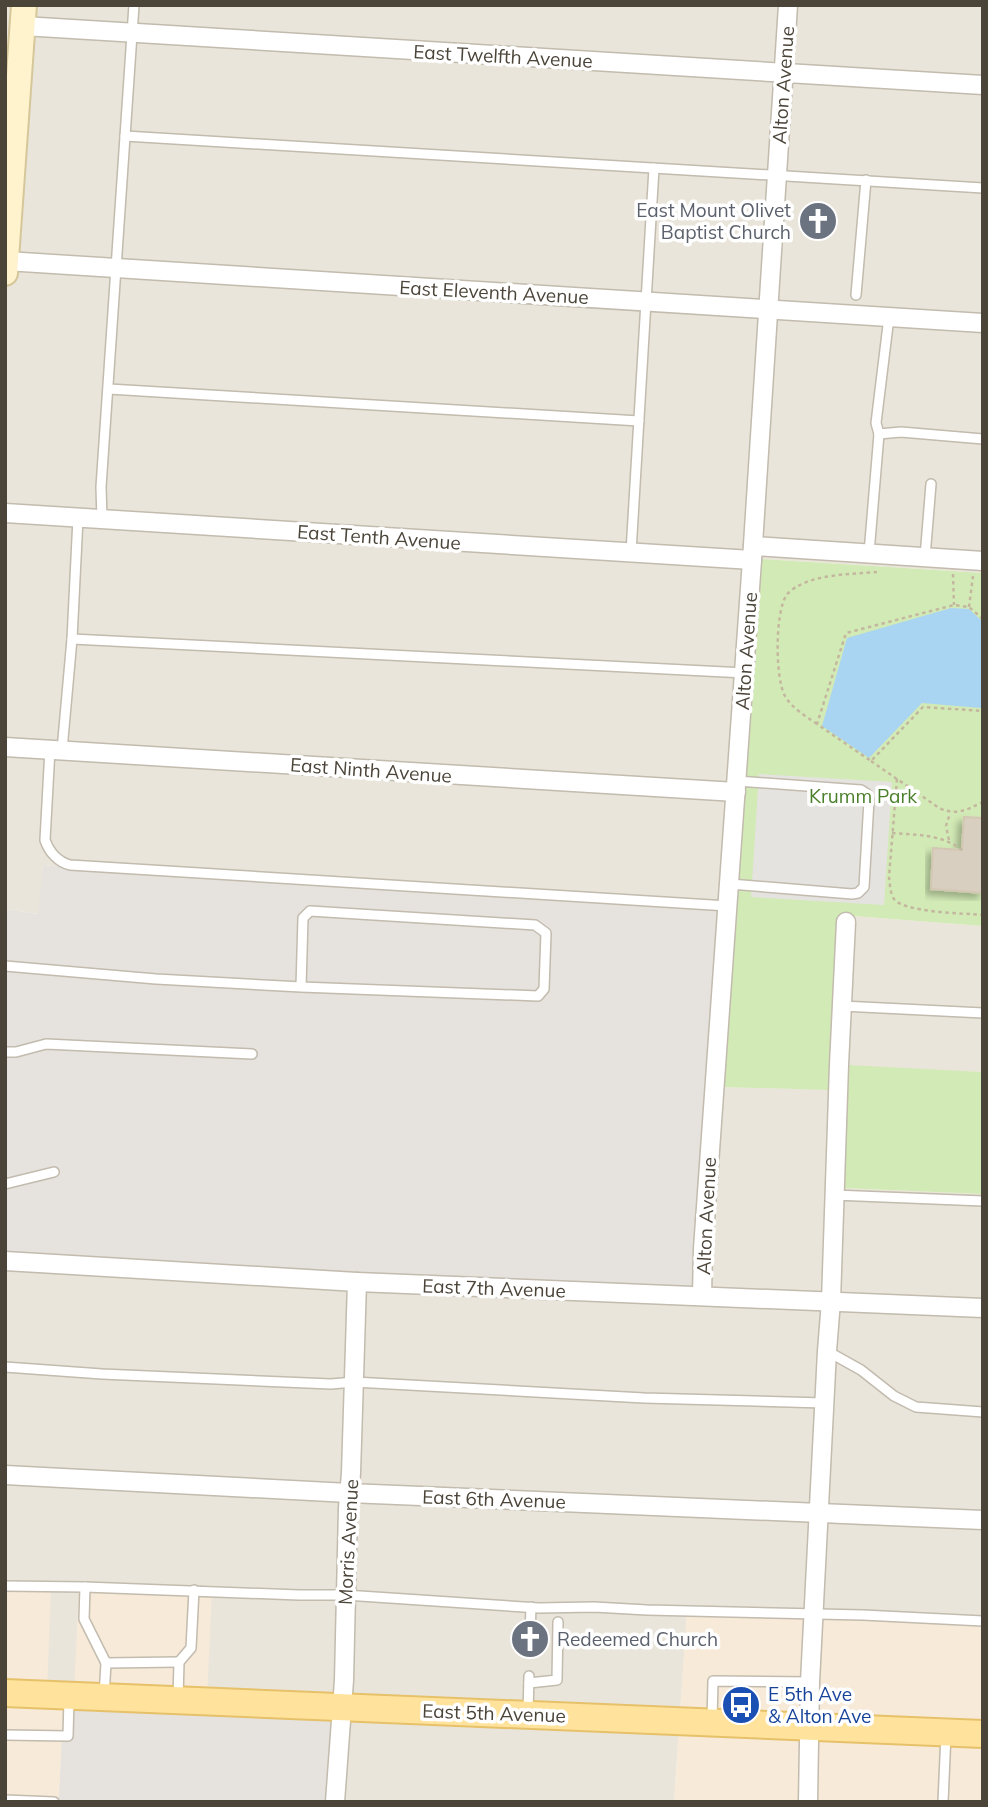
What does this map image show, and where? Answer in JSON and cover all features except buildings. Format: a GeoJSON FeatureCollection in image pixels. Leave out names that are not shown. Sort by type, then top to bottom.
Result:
{"type":"FeatureCollection","features":[{"type":"Feature","properties":{"kind":"main road"},"geometry":{"type":"LineString","coordinates":[[5,273],[8,197],[24,16]]}},
{"type":"Feature","properties":{"kind":"main road","name":"East 5th Avenue"},"geometry":{"type":"LineString","coordinates":[[5,1693],[983,1734]]}},
{"type":"Feature","properties":{"kind":"street","name":"Alton Avenue"},"geometry":{"type":"LineString","coordinates":[[702,1296],[703,1249],[789,5]]}},
{"type":"Feature","properties":{"kind":"street","name":"East Twelfth Avenue"},"geometry":{"type":"LineString","coordinates":[[24,16],[132,33],[983,85]]}},
{"type":"Feature","properties":{"kind":"street","name":"East Eleventh Avenue"},"geometry":{"type":"LineString","coordinates":[[6,261],[983,323]]}},
{"type":"Feature","properties":{"kind":"street","name":"East Tenth Avenue"},"geometry":{"type":"LineString","coordinates":[[5,513],[631,552],[869,553],[979,560]]}},
{"type":"Feature","properties":{"kind":"street","name":"East Ninth Avenue"},"geometry":{"type":"LineString","coordinates":[[5,747],[736,787]]}},
{"type":"Feature","properties":{"kind":"street"},"geometry":{"type":"LineString","coordinates":[[808,1802],[810,1682],[831,1301],[846,922]]}},
{"type":"Feature","properties":{"kind":"street","name":"East 7th Avenue"},"geometry":{"type":"LineString","coordinates":[[5,1261],[357,1282],[983,1308]]}},
{"type":"Feature","properties":{"kind":"street","name":"Morris Avenue"},"geometry":{"type":"LineString","coordinates":[[335,1802],[342,1708],[357,1282]]}},
{"type":"Feature","properties":{"kind":"street","name":"East 6th Avenue"},"geometry":{"type":"LineString","coordinates":[[5,1475],[349,1493],[983,1520]]}},
{"type":"Feature","properties":{"kind":"lane"},"geometry":{"type":"LineString","coordinates":[[102,519],[101,487],[134,5]]}},
{"type":"Feature","properties":{"kind":"lane"},"geometry":{"type":"LineString","coordinates":[[125,136],[983,188]]}},
{"type":"Feature","properties":{"kind":"lane"},"geometry":{"type":"LineString","coordinates":[[631,552],[654,168]]}},
{"type":"Feature","properties":{"kind":"lane"},"geometry":{"type":"LineString","coordinates":[[856,295],[866,180]]}},
{"type":"Feature","properties":{"kind":"lane"},"geometry":{"type":"LineString","coordinates":[[869,553],[879,434],[876,423],[889,317]]}},
{"type":"Feature","properties":{"kind":"lane"},"geometry":{"type":"LineString","coordinates":[[108,389],[639,421]]}},
{"type":"Feature","properties":{"kind":"lane"},"geometry":{"type":"LineString","coordinates":[[879,434],[901,432],[983,439]]}},
{"type":"Feature","properties":{"kind":"lane"},"geometry":{"type":"LineString","coordinates":[[925,557],[931,484]]}},
{"type":"Feature","properties":{"kind":"lane"},"geometry":{"type":"LineString","coordinates":[[78,518],[72,639],[44,840],[58,860],[70,865],[728,906]]}},
{"type":"Feature","properties":{"kind":"lane"},"geometry":{"type":"LineString","coordinates":[[72,639],[744,673]]}},
{"type":"Feature","properties":{"kind":"lane"},"geometry":{"type":"LineString","coordinates":[[730,884],[852,894],[858,893],[864,887],[869,800],[867,794],[861,790],[736,787]]}},
{"type":"Feature","properties":{"kind":"lane"},"geometry":{"type":"LineString","coordinates":[[5,966],[156,979],[301,987],[538,996],[544,989],[546,933],[535,925],[310,911],[303,918],[301,987]]}},
{"type":"Feature","properties":{"kind":"lane"},"geometry":{"type":"LineString","coordinates":[[842,1006],[983,1013]]}},
{"type":"Feature","properties":{"kind":"lane"},"geometry":{"type":"LineString","coordinates":[[5,1052],[16,1052],[46,1044],[252,1054]]}},
{"type":"Feature","properties":{"kind":"lane"},"geometry":{"type":"LineString","coordinates":[[5,1184],[54,1172]]}},
{"type":"Feature","properties":{"kind":"lane"},"geometry":{"type":"LineString","coordinates":[[834,1195],[983,1200]]}},
{"type":"Feature","properties":{"kind":"lane"},"geometry":{"type":"LineString","coordinates":[[827,1351],[861,1370],[894,1396],[916,1407],[983,1412]]}},
{"type":"Feature","properties":{"kind":"lane"},"geometry":{"type":"LineString","coordinates":[[5,1367],[331,1384],[354,1381],[644,1398],[824,1403]]}},
{"type":"Feature","properties":{"kind":"lane"},"geometry":{"type":"LineString","coordinates":[[5,1586],[345,1595],[531,1607],[863,1615],[983,1621]]}},
{"type":"Feature","properties":{"kind":"lane"},"geometry":{"type":"LineString","coordinates":[[85,1587],[84,1619],[106,1663],[104,1697]]}},
{"type":"Feature","properties":{"kind":"lane"},"geometry":{"type":"LineString","coordinates":[[178,1701],[179,1662],[191,1648],[194,1590]]}},
{"type":"Feature","properties":{"kind":"lane"},"geometry":{"type":"LineString","coordinates":[[530,1634],[531,1607]]}},
{"type":"Feature","properties":{"kind":"lane"},"geometry":{"type":"LineString","coordinates":[[528,1714],[529,1679],[557,1680],[558,1622]]}},
{"type":"Feature","properties":{"kind":"lane"},"geometry":{"type":"LineString","coordinates":[[106,1663],[179,1662]]}},
{"type":"Feature","properties":{"kind":"lane"},"geometry":{"type":"LineString","coordinates":[[712,1723],[713,1681],[810,1682]]}},
{"type":"Feature","properties":{"kind":"lane"},"geometry":{"type":"LineString","coordinates":[[5,1735],[68,1736],[69,1696]]}},
{"type":"Feature","properties":{"kind":"lane"},"geometry":{"type":"LineString","coordinates":[[943,1802],[946,1733]]}},
{"type":"Feature","properties":{"kind":"lane"},"geometry":{"type":"LineString","coordinates":[[5,1800],[54,1802]]}},
{"type":"Feature","properties":{"kind":"path"},"geometry":{"type":"LineString","coordinates":[[952,559],[954,606]]}},
{"type":"Feature","properties":{"kind":"path"},"geometry":{"type":"LineString","coordinates":[[969,607],[979,560]]}},
{"type":"Feature","properties":{"kind":"path"},"geometry":{"type":"LineString","coordinates":[[880,571],[817,579],[799,585],[786,595],[780,611],[778,679],[786,697],[799,712],[939,808],[950,813],[983,802]]}},
{"type":"Feature","properties":{"kind":"path"},"geometry":{"type":"LineString","coordinates":[[817,724],[846,634],[954,606],[969,607],[983,619]]}},
{"type":"Feature","properties":{"kind":"path"},"geometry":{"type":"LineString","coordinates":[[871,761],[923,707],[983,711]]}},
{"type":"Feature","properties":{"kind":"path"},"geometry":{"type":"LineString","coordinates":[[897,779],[889,877],[894,899],[903,906],[918,909],[983,915]]}},
{"type":"Feature","properties":{"kind":"path"},"geometry":{"type":"LineString","coordinates":[[949,841],[947,826],[950,813]]}},
{"type":"Feature","properties":{"kind":"path"},"geometry":{"type":"LineString","coordinates":[[892,833],[949,841],[962,850]]}},
{"type":"Feature","properties":{"kind":"shaded area"},"geometry":{"type":"Polygon","coordinates":[[[5,5],[983,5],[983,573],[762,559],[735,908],[43,865],[39,914],[5,909],[5,5]]]}},
{"type":"Feature","properties":{"kind":"shaded area"},"geometry":{"type":"Polygon","coordinates":[[[759,774],[892,782],[884,905],[751,897],[759,774]]]}},
{"type":"Feature","properties":{"kind":"shaded area"},"geometry":{"type":"Polygon","coordinates":[[[43,865],[735,908],[705,1295],[5,1263],[5,909],[38,914],[43,865]]]}},
{"type":"Feature","properties":{"kind":"shaded area"},"geometry":{"type":"Polygon","coordinates":[[[839,915],[983,926],[983,1072],[832,1066],[839,915]]]}},
{"type":"Feature","properties":{"kind":"shaded area"},"geometry":{"type":"Polygon","coordinates":[[[722,1087],[846,1090],[842,1188],[983,1194],[983,1624],[687,1611],[674,1802],[335,1802],[74,1693],[47,1692],[5,1584],[5,1263],[722,1087]]]}},
{"type":"Feature","properties":{"kind":"shaded area"},"geometry":{"type":"Polygon","coordinates":[[[5,1584],[51,1586],[47,1692],[64,1693],[59,1798],[5,1796],[5,1584]]]}},
{"type":"Feature","properties":{"kind":"shaded area"},"geometry":{"type":"Polygon","coordinates":[[[79,1584],[212,1590],[207,1700],[74,1693],[79,1584]]]}},
{"type":"Feature","properties":{"kind":"shaded area"},"geometry":{"type":"Polygon","coordinates":[[[687,1611],[983,1624],[983,1802],[674,1802],[687,1611]]]}},
{"type":"Feature","properties":{"kind":"shaded area"},"geometry":{"type":"Polygon","coordinates":[[[64,1693],[340,1706],[335,1802],[5,1802],[5,1796],[59,1797],[64,1693]]]}},
{"type":"Feature","properties":{"kind":"green space","name":"Krumm Park"},"geometry":{"type":"Polygon","coordinates":[[[762,559],[983,573],[983,926],[840,915],[830,1090],[722,1087],[762,559]]]}},
{"type":"Feature","properties":{"kind":"green space"},"geometry":{"type":"Polygon","coordinates":[[[848,1065],[983,1072],[983,1194],[842,1188],[848,1065]]]}},
{"type":"Feature","properties":{"kind":"water"},"geometry":{"type":"Polygon","coordinates":[[[951,608],[969,609],[983,622],[981,708],[922,703],[869,758],[822,726],[847,638],[951,608]]]}},
{"type":"Feature","properties":{"kind":"place","name":"East Mount Olivet Baptist Church"},"geometry":{"type":"Point","coordinates":[818,221]}},
{"type":"Feature","properties":{"kind":"place","name":"Redeemed Church"},"geometry":{"type":"Point","coordinates":[530,1639]}},
{"type":"Feature","properties":{"kind":"place","name":"E 5th Ave & Alton Ave"},"geometry":{"type":"Point","coordinates":[741,1705]}}]}
